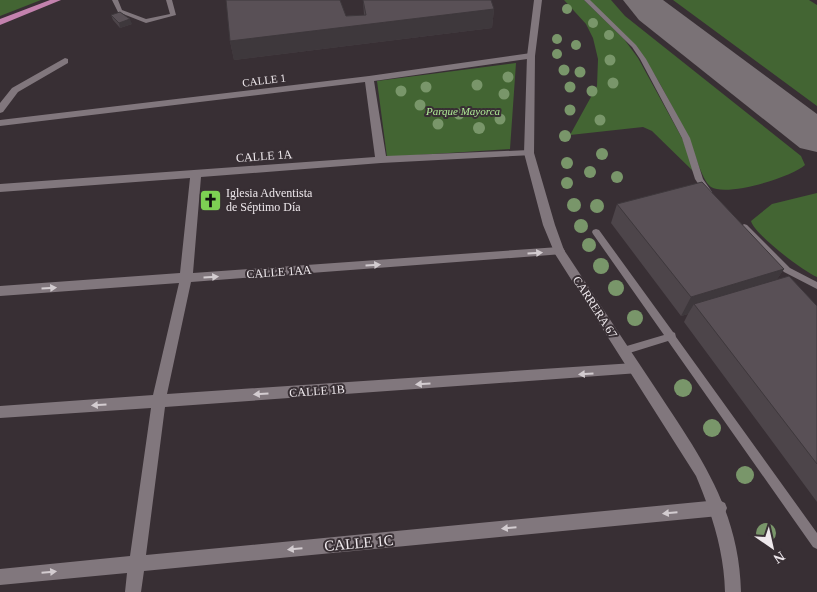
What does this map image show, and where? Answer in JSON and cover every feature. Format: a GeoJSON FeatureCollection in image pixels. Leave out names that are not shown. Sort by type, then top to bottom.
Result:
{"type":"FeatureCollection","features":[{"type":"Feature","properties":{"kind":"main road"},"geometry":{"type":"LineString","coordinates":[[0,22],[57,0]]}},
{"type":"Feature","properties":{"kind":"street","name":"CARRERA 67"},"geometry":{"type":"LineString","coordinates":[[538,0],[530,56],[529,153],[549,226],[559,251],[701,471],[719,508],[734,571],[733,592]]}},
{"type":"Feature","properties":{"kind":"street","name":"CALLE 1"},"geometry":{"type":"LineString","coordinates":[[0,122],[369,79],[530,56]]}},
{"type":"Feature","properties":{"kind":"street"},"geometry":{"type":"LineString","coordinates":[[0,110],[15,90],[32,78],[64,61]]}},
{"type":"Feature","properties":{"kind":"street"},"geometry":{"type":"LineString","coordinates":[[369,79],[381,160]]}},
{"type":"Feature","properties":{"kind":"street","name":"CALLE 1A"},"geometry":{"type":"LineString","coordinates":[[0,188],[381,160],[529,153]]}},
{"type":"Feature","properties":{"kind":"street"},"geometry":{"type":"LineString","coordinates":[[133,592],[159,401],[186,279],[196,174]]}},
{"type":"Feature","properties":{"kind":"street","name":"CALLE 1AA"},"geometry":{"type":"LineString","coordinates":[[0,291],[559,251]]}},
{"type":"Feature","properties":{"kind":"street","name":"CALLE 1B"},"geometry":{"type":"LineString","coordinates":[[0,412],[634,369]]}},
{"type":"Feature","properties":{"kind":"street","name":"CALLE 1C"},"geometry":{"type":"LineString","coordinates":[[0,577],[719,508]]}},
{"type":"Feature","properties":{"kind":"lane"},"geometry":{"type":"LineString","coordinates":[[115,0],[120,11],[146,21],[174,16],[169,0]]}},
{"type":"Feature","properties":{"kind":"lane"},"geometry":{"type":"LineString","coordinates":[[587,0],[639,53],[686,138],[699,179],[717,201]]}},
{"type":"Feature","properties":{"kind":"lane"},"geometry":{"type":"LineString","coordinates":[[736,219],[787,270],[817,286]]}},
{"type":"Feature","properties":{"kind":"lane"},"geometry":{"type":"LineString","coordinates":[[596,232],[672,336],[817,543]]}},
{"type":"Feature","properties":{"kind":"lane"},"geometry":{"type":"LineString","coordinates":[[623,351],[672,336]]}},
{"type":"Feature","properties":{"kind":"green space"},"geometry":{"type":"Polygon","coordinates":[[[0,0],[41,0],[0,16],[0,0]]]}},
{"type":"Feature","properties":{"kind":"green space"},"geometry":{"type":"Polygon","coordinates":[[[564,0],[584,0],[624,39],[638,58],[683,140],[694,172],[652,131],[643,127],[570,135],[597,86],[598,59],[593,38],[586,24],[564,0]]]}},
{"type":"Feature","properties":{"kind":"green space"},"geometry":{"type":"Polygon","coordinates":[[[589,0],[611,0],[625,16],[801,156],[805,165],[774,180],[744,188],[719,189],[711,187],[704,177],[686,132],[650,67],[589,0]]]}},
{"type":"Feature","properties":{"kind":"green space"},"geometry":{"type":"Polygon","coordinates":[[[673,0],[809,0],[817,5],[817,106],[673,0]]]}},
{"type":"Feature","properties":{"kind":"green space","name":"Parque Mayorca"},"geometry":{"type":"Polygon","coordinates":[[[516,63],[510,149],[387,157],[377,81],[516,63]]]}},
{"type":"Feature","properties":{"kind":"green space"},"geometry":{"type":"Polygon","coordinates":[[[817,193],[817,277],[770,243],[754,227],[751,221],[772,204],[817,193]]]}},
{"type":"Feature","properties":{"kind":"building"},"geometry":{"type":"Polygon","coordinates":[[[226,0],[340,0],[346,16],[366,15],[363,0],[491,0],[494,9],[230,41],[226,0]]]}},
{"type":"Feature","properties":{"kind":"building"},"geometry":{"type":"Polygon","coordinates":[[[120,12],[130,19],[119,23],[111,15],[120,12]]]}},
{"type":"Feature","properties":{"kind":"building"},"geometry":{"type":"Polygon","coordinates":[[[702,182],[784,269],[691,297],[617,204],[702,182]]]}},
{"type":"Feature","properties":{"kind":"building"},"geometry":{"type":"Polygon","coordinates":[[[789,276],[817,306],[817,464],[694,304],[789,276]]]}},
{"type":"Feature","properties":{"kind":"taxiway"},"geometry":{"type":"LineString","coordinates":[[642,0],[653,12],[817,137]]}},
{"type":"Feature","properties":{"kind":"place","name":"Iglesia Adventista de Séptimo Día"},"geometry":{"type":"Point","coordinates":[210,200]}}]}
